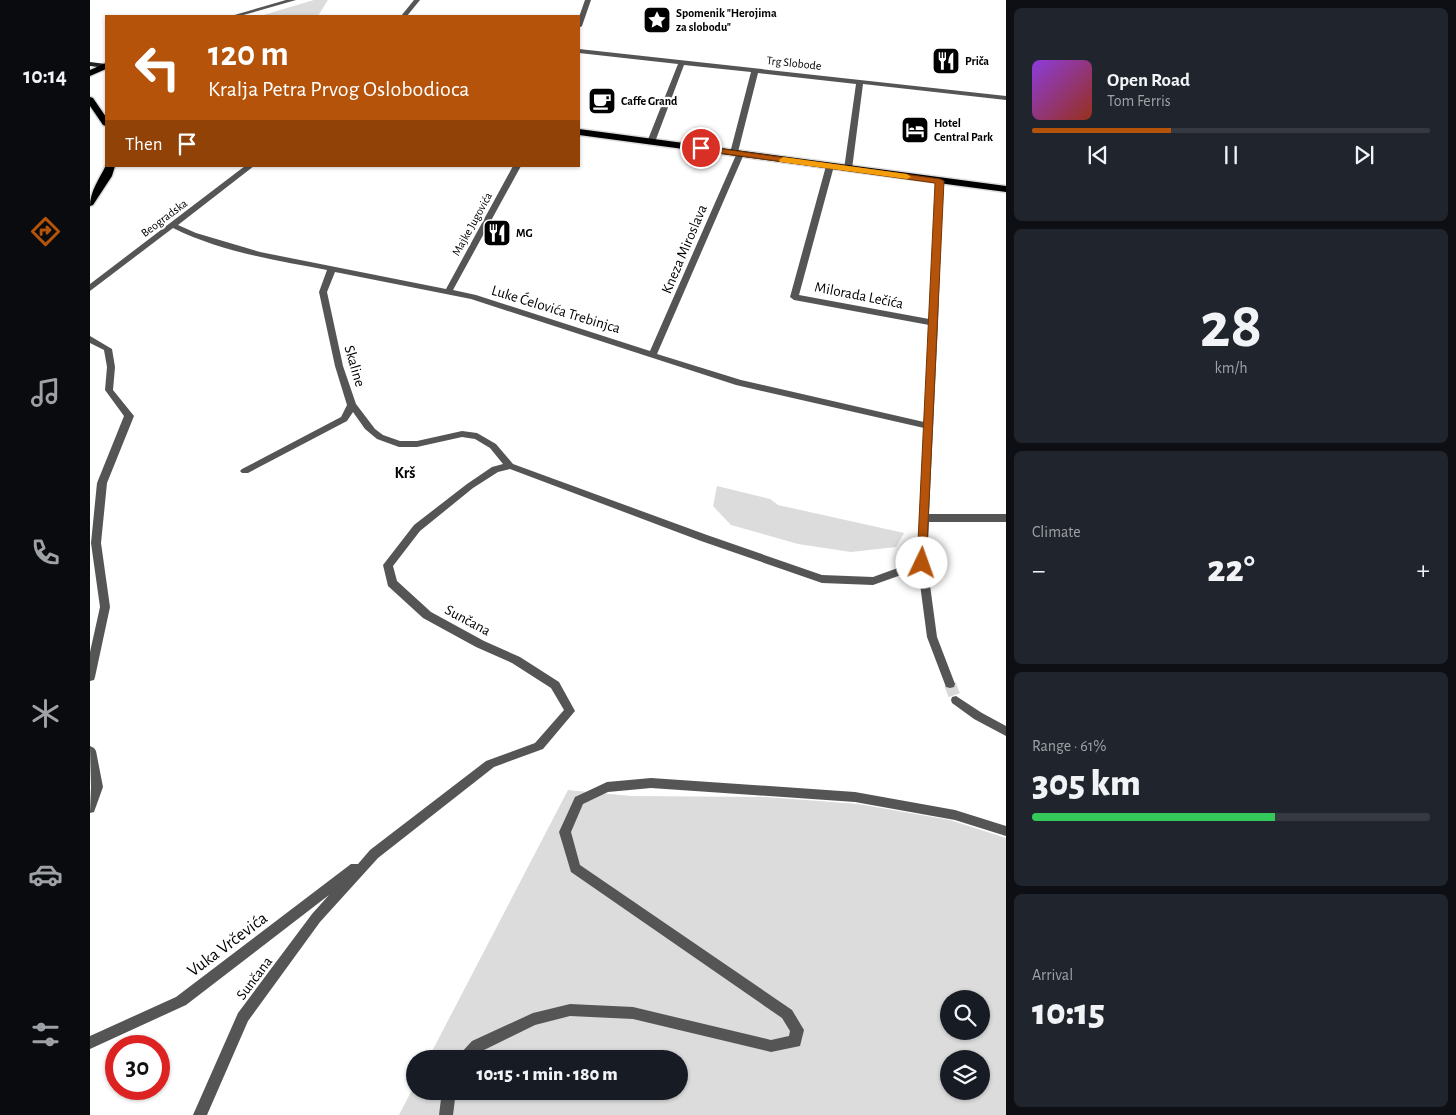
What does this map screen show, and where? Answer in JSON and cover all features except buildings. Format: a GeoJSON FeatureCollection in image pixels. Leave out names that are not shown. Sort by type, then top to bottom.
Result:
{"type":"FeatureCollection","features":[{"type":"Feature","properties":{"kind":"main road"},"geometry":{"type":"LineString","coordinates":[[90,73],[105,66]]}},
{"type":"Feature","properties":{"kind":"main road"},"geometry":{"type":"LineString","coordinates":[[90,99],[105,102]]}},
{"type":"Feature","properties":{"kind":"main road"},"geometry":{"type":"LineString","coordinates":[[90,99],[105,122]]}},
{"type":"Feature","properties":{"kind":"main road"},"geometry":{"type":"LineString","coordinates":[[580,132],[1006,189]]}},
{"type":"Feature","properties":{"kind":"main road"},"geometry":{"type":"LineString","coordinates":[[90,204],[107,176],[110,167]]}},
{"type":"Feature","properties":{"kind":"street"},"geometry":{"type":"LineString","coordinates":[[238,15],[293,0]]}},
{"type":"Feature","properties":{"kind":"street"},"geometry":{"type":"LineString","coordinates":[[405,15],[417,0]]}},
{"type":"Feature","properties":{"kind":"street"},"geometry":{"type":"LineString","coordinates":[[580,23],[588,0]]}},
{"type":"Feature","properties":{"kind":"street","name":"Trg Slobode"},"geometry":{"type":"LineString","coordinates":[[580,51],[1006,98]]}},
{"type":"Feature","properties":{"kind":"street"},"geometry":{"type":"LineString","coordinates":[[651,142],[682,62]]}},
{"type":"Feature","properties":{"kind":"street"},"geometry":{"type":"LineString","coordinates":[[90,64],[105,66]]}},
{"type":"Feature","properties":{"kind":"street","name":"Kneza Miroslava"},"geometry":{"type":"LineString","coordinates":[[653,354],[737,153],[755,70]]}},
{"type":"Feature","properties":{"kind":"street"},"geometry":{"type":"LineString","coordinates":[[848,169],[860,82]]}},
{"type":"Feature","properties":{"kind":"street","name":"Milorada Lečića"},"geometry":{"type":"LineString","coordinates":[[830,166],[794,297],[934,323]]}},
{"type":"Feature","properties":{"kind":"street","name":"Beogradska"},"geometry":{"type":"LineString","coordinates":[[90,288],[249,167]]}},
{"type":"Feature","properties":{"kind":"street","name":"Majke Jugovića"},"geometry":{"type":"LineString","coordinates":[[448,292],[515,167]]}},
{"type":"Feature","properties":{"kind":"street"},"geometry":{"type":"LineString","coordinates":[[940,181],[922,563],[932,637],[950,684]]}},
{"type":"Feature","properties":{"kind":"street","name":"Luke Ćelovića Trebinjca"},"geometry":{"type":"LineString","coordinates":[[173,226],[219,244],[482,300],[739,383],[929,426]]}},
{"type":"Feature","properties":{"kind":"street","name":"Skaline"},"geometry":{"type":"LineString","coordinates":[[245,471],[344,419],[352,405],[339,366],[323,292],[332,269]]}},
{"type":"Feature","properties":{"kind":"street"},"geometry":{"type":"LineString","coordinates":[[90,338],[108,349],[111,367],[109,390],[129,416],[102,483],[96,543],[105,607],[90,676]]}},
{"type":"Feature","properties":{"kind":"street"},"geometry":{"type":"LineString","coordinates":[[352,405],[378,437],[394,442],[422,445],[459,432],[478,435],[500,451],[510,466],[704,538],[822,579],[873,581],[922,563]]}},
{"type":"Feature","properties":{"kind":"street","name":"Sunčana"},"geometry":{"type":"LineString","coordinates":[[200,1115],[243,1017],[316,918],[374,854],[490,764],[538,746],[570,710],[555,685],[516,660],[480,644],[427,615],[392,583],[388,565],[417,528],[470,486],[495,469],[510,466]]}},
{"type":"Feature","properties":{"kind":"street"},"geometry":{"type":"LineString","coordinates":[[925,518],[1006,518]]}},
{"type":"Feature","properties":{"kind":"street"},"geometry":{"type":"LineString","coordinates":[[956,700],[978,716],[1006,732]]}},
{"type":"Feature","properties":{"kind":"street"},"geometry":{"type":"LineString","coordinates":[[90,750],[97,787],[90,808]]}},
{"type":"Feature","properties":{"kind":"street"},"geometry":{"type":"LineString","coordinates":[[473,1050],[477,1046],[533,1019],[570,1010],[633,1014],[772,1046],[795,1041],[797,1030],[787,1014],[575,868],[565,832],[578,801],[607,787],[651,783],[855,797],[955,814],[1006,831]]}},
{"type":"Feature","properties":{"kind":"street","name":"Vuka Vrčevića"},"geometry":{"type":"LineString","coordinates":[[90,1042],[181,1001],[374,854]]}},
{"type":"Feature","properties":{"kind":"street"},"geometry":{"type":"LineString","coordinates":[[446,1115],[448,1100]]}},
{"type":"Feature","properties":{"kind":"shaded area"},"geometry":{"type":"Polygon","coordinates":[[[314,0],[328,0],[319,15],[263,15],[314,0]]]}},
{"type":"Feature","properties":{"kind":"shaded area"},"geometry":{"type":"Polygon","coordinates":[[[717,486],[770,499],[778,505],[904,533],[896,547],[851,552],[798,544],[731,525],[713,506],[717,486]]]}},
{"type":"Feature","properties":{"kind":"shaded area"},"geometry":{"type":"Polygon","coordinates":[[[568,790],[631,796],[766,797],[858,804],[950,820],[1006,838],[1006,1115],[399,1115],[407,1100],[688,1100],[688,1050],[433,1050],[568,790]]]}},
{"type":"Feature","properties":{"kind":"tunnel"},"geometry":{"type":"LineString","coordinates":[[950,684],[956,700]]}},
{"type":"Feature","properties":{"kind":"slow traffic"},"geometry":{"type":"LineString","coordinates":[[783,160],[907,177]]}},
{"type":"Feature","properties":{"kind":"place","name":"Spomenik \"Herojima za slobodu\""},"geometry":{"type":"Point","coordinates":[657,20]}},
{"type":"Feature","properties":{"kind":"place","name":"Priča"},"geometry":{"type":"Point","coordinates":[946,61]}},
{"type":"Feature","properties":{"kind":"place","name":"Caffe Grand"},"geometry":{"type":"Point","coordinates":[602,101]}},
{"type":"Feature","properties":{"kind":"place","name":"Hotel Central Park"},"geometry":{"type":"Point","coordinates":[915,130]}},
{"type":"Feature","properties":{"kind":"place","name":"MG"},"geometry":{"type":"Point","coordinates":[497,233]}},
{"type":"Feature","properties":{"kind":"district","name":"Krš"},"geometry":{"type":"Point","coordinates":[405,472]}},
{"type":"Feature","properties":{"kind":"route"},"geometry":{"type":"LineString","coordinates":[[701,148],[940,181],[922,563]]}}]}
